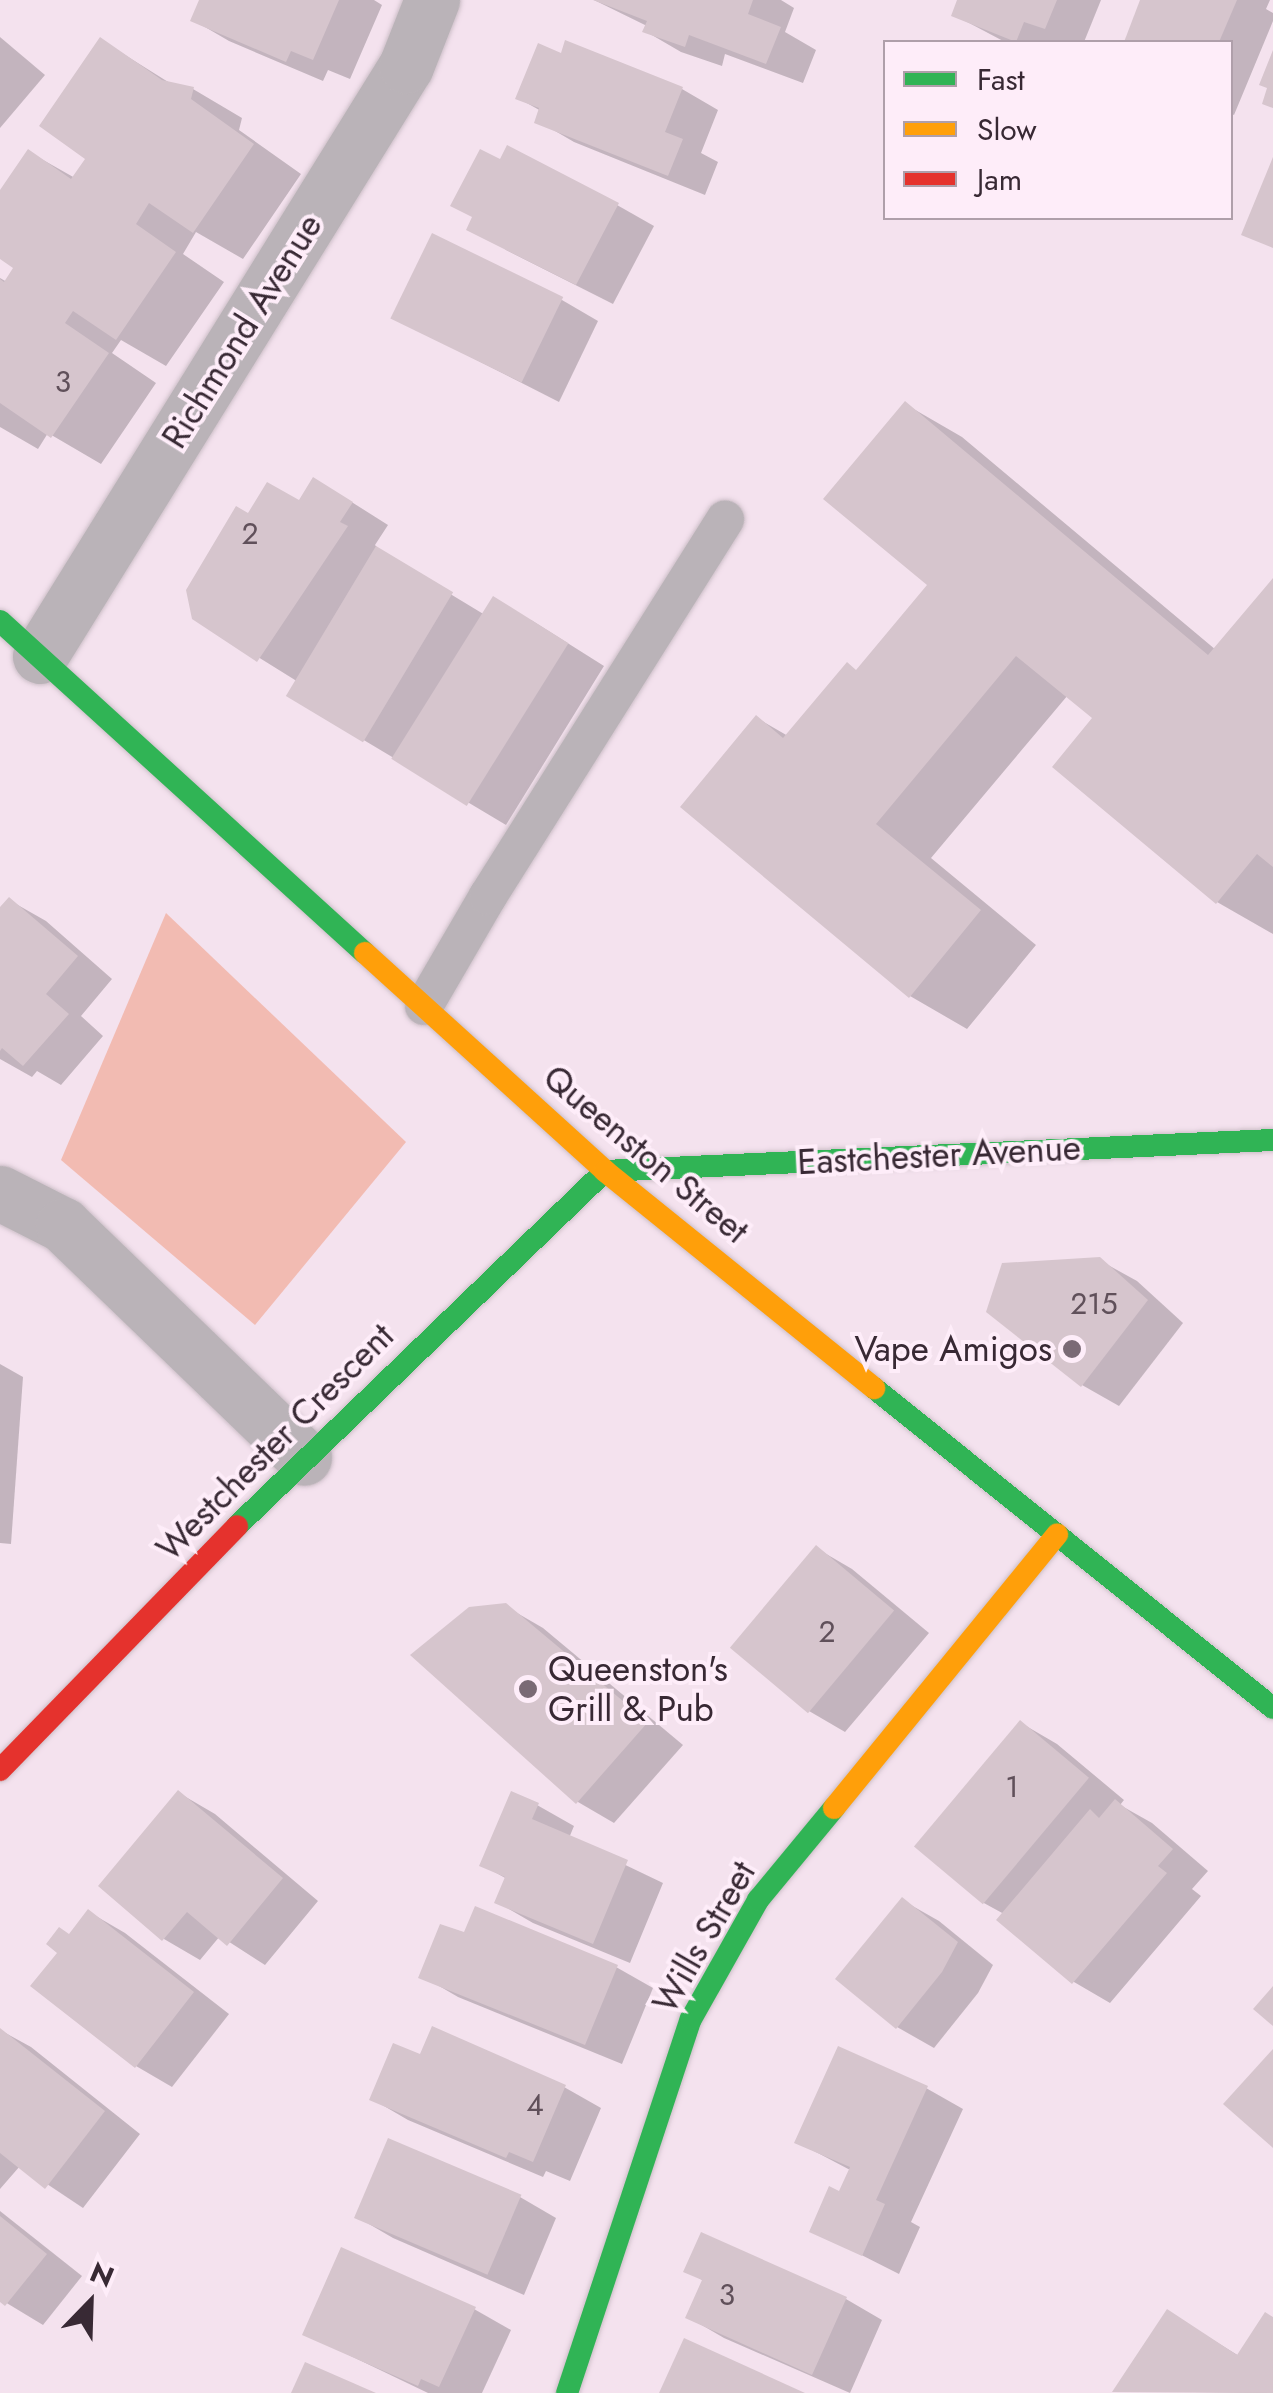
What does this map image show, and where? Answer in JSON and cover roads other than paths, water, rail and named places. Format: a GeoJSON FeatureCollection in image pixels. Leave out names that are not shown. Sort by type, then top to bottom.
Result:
{"type":"FeatureCollection","features":[{"type":"Feature","properties":{"kind":"main road","name":"Queenston Street"},"geometry":{"type":"LineString","coordinates":[[20,639],[605,1171],[1273,1708]]}},
{"type":"Feature","properties":{"kind":"main road","name":"Eastchester Avenue"},"geometry":{"type":"LineString","coordinates":[[605,1171],[1273,1140]]}},
{"type":"Feature","properties":{"kind":"main road","name":"Westchester Crescent"},"geometry":{"type":"LineString","coordinates":[[0,1770],[304,1458],[605,1171]]}},
{"type":"Feature","properties":{"kind":"main road","name":"Wills Street"},"geometry":{"type":"LineString","coordinates":[[567,2393],[691,2018],[758,1900],[1057,1535]]}},
{"type":"Feature","properties":{"kind":"street","name":"Richmond Avenue"},"geometry":{"type":"LineString","coordinates":[[20,639],[406,66],[432,0]]}},
{"type":"Feature","properties":{"kind":"street"},"geometry":{"type":"LineString","coordinates":[[0,1193],[63,1225],[304,1458]]}},
{"type":"Feature","properties":{"kind":"lane"},"geometry":{"type":"LineString","coordinates":[[424,1006],[488,896],[725,519]]}},
{"type":"Feature","properties":{"kind":"place","name":"Vape Amigos"},"geometry":{"type":"Point","coordinates":[1072,1349]}},
{"type":"Feature","properties":{"kind":"place","name":"Queenston's Grill & Pub"},"geometry":{"type":"Point","coordinates":[528,1689]}}]}
